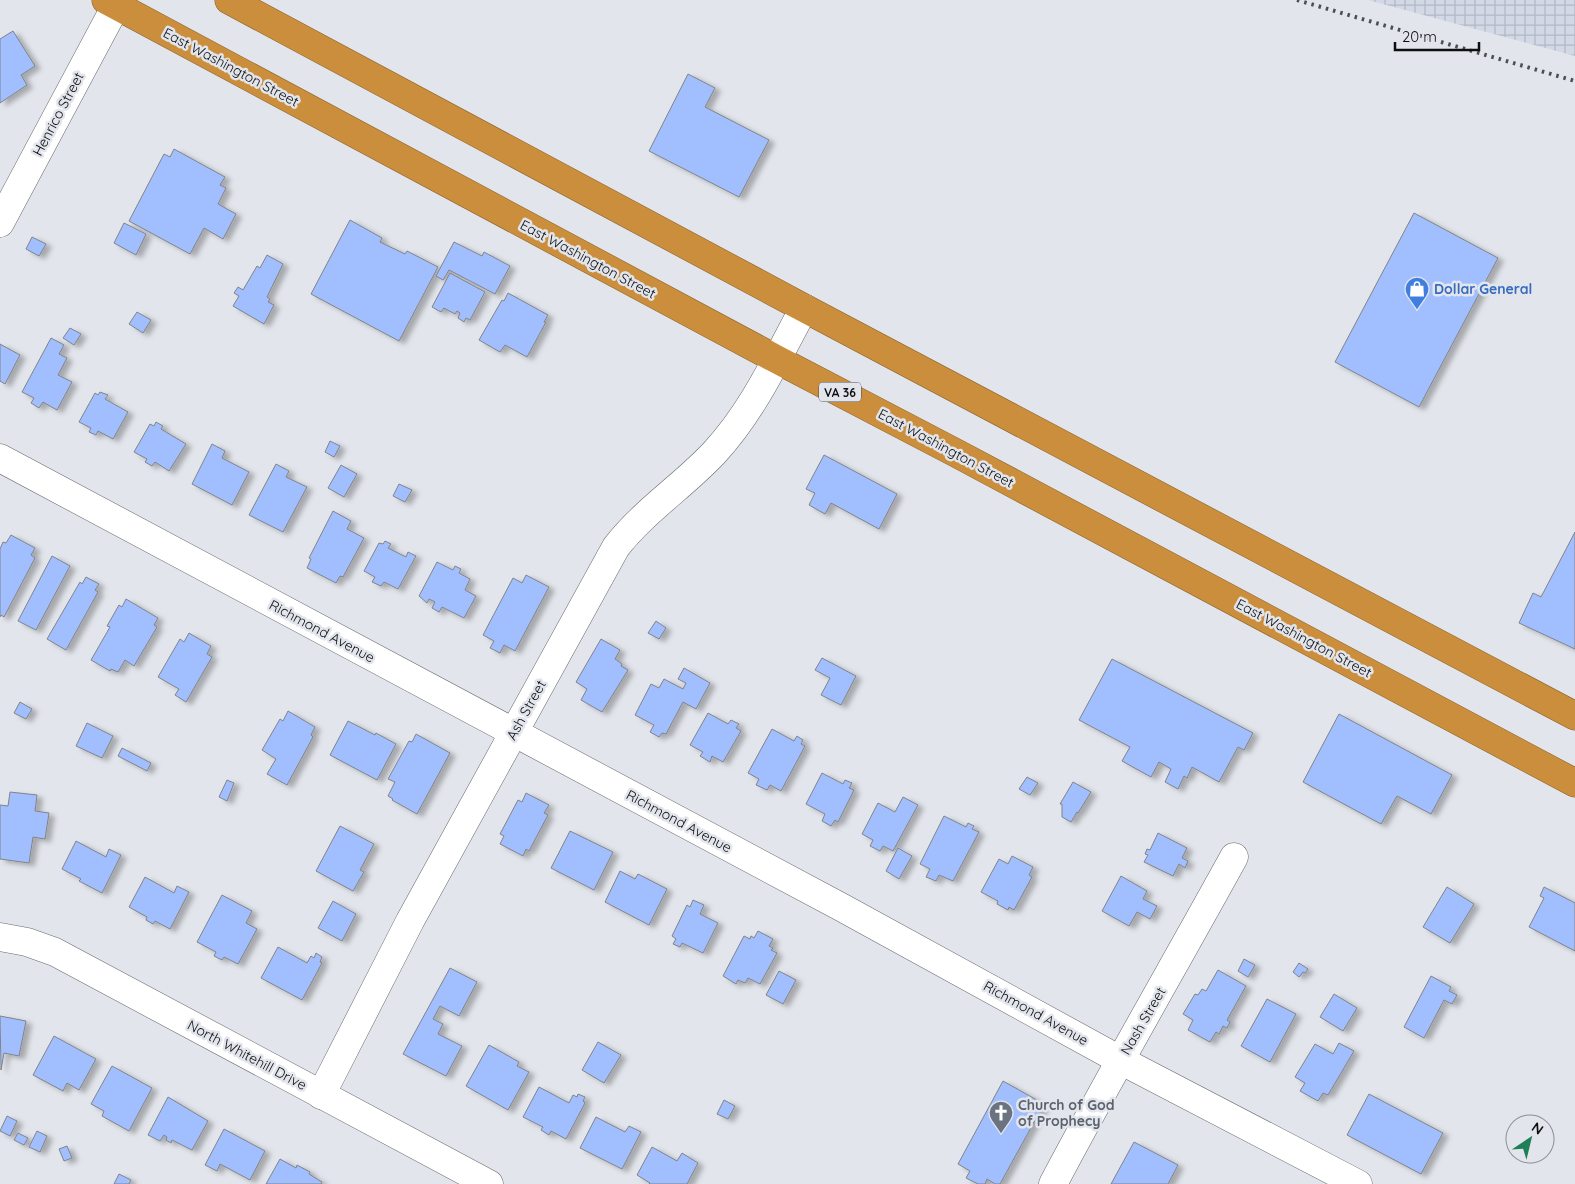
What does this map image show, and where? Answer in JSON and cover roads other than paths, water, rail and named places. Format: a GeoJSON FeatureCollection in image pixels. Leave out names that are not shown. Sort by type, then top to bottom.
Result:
{"type":"FeatureCollection","features":[{"type":"Feature","properties":{"kind":"highway"},"geometry":{"type":"LineString","coordinates":[[229,0],[804,308],[1575,716]]}},
{"type":"Feature","properties":{"kind":"highway","name":"East Washington Street"},"geometry":{"type":"LineString","coordinates":[[114,2],[776,359],[1575,783]]}},
{"type":"Feature","properties":{"kind":"street","name":"Henrico Street"},"geometry":{"type":"LineString","coordinates":[[0,223],[114,2]]}},
{"type":"Feature","properties":{"kind":"street","name":"Ash Street"},"geometry":{"type":"LineString","coordinates":[[321,1095],[410,921],[616,547],[632,528],[714,453],[742,418],[760,390],[804,308]]}},
{"type":"Feature","properties":{"kind":"street","name":"Richmond Avenue"},"geometry":{"type":"LineString","coordinates":[[0,458],[841,907],[1120,1060],[1358,1184]]}},
{"type":"Feature","properties":{"kind":"street","name":"Nash Street"},"geometry":{"type":"LineString","coordinates":[[1053,1184],[1120,1060],[1234,858]]}},
{"type":"Feature","properties":{"kind":"street","name":"North Whitehill Drive"},"geometry":{"type":"LineString","coordinates":[[0,937],[27,942],[55,952],[489,1184]]}},
{"type":"Feature","properties":{"kind":"railway"},"geometry":{"type":"LineString","coordinates":[[1297,0],[1575,81]]}},
{"type":"Feature","properties":{"kind":"place","name":"Dollar General"},"geometry":{"type":"Point","coordinates":[1417,310]}},
{"type":"Feature","properties":{"kind":"place","name":"Church of God of Prophecy"},"geometry":{"type":"Point","coordinates":[1001,1134]}}]}
